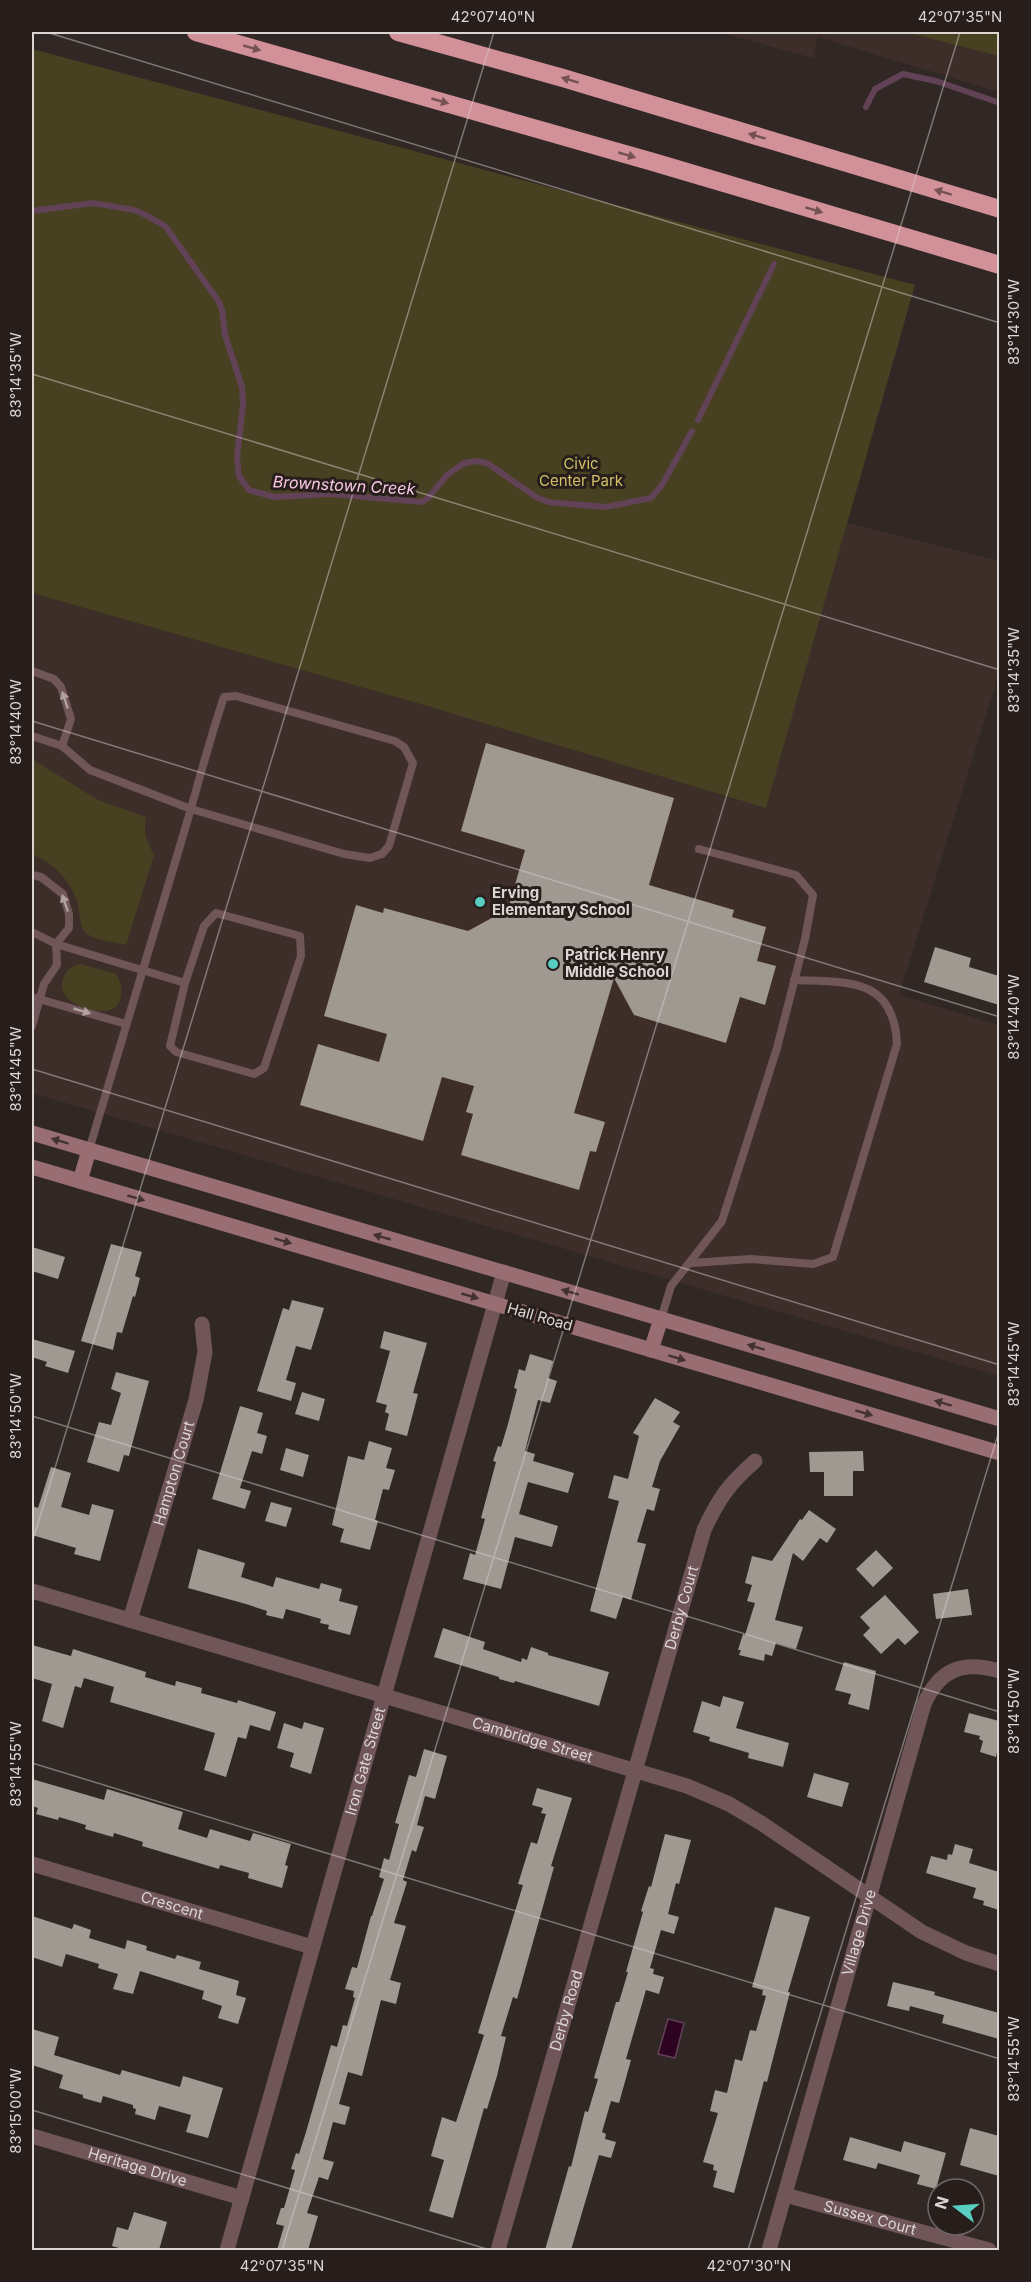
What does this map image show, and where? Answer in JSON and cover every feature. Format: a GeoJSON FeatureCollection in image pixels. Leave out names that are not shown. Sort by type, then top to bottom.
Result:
{"type":"FeatureCollection","features":[{"type":"Feature","properties":{"kind":"highway"},"geometry":{"type":"LineString","coordinates":[[196,32],[653,162],[999,265]]}},
{"type":"Feature","properties":{"kind":"highway"},"geometry":{"type":"LineString","coordinates":[[398,32],[563,78],[999,209]]}},
{"type":"Feature","properties":{"kind":"street"},"geometry":{"type":"LineString","coordinates":[[32,1133],[999,1419]]}},
{"type":"Feature","properties":{"kind":"street"},"geometry":{"type":"LineString","coordinates":[[80,1181],[90,1150]]}},
{"type":"Feature","properties":{"kind":"street","name":"Hall Road"},"geometry":{"type":"LineString","coordinates":[[32,1167],[999,1453]]}},
{"type":"Feature","properties":{"kind":"street","name":"Iron Gate Street"},"geometry":{"type":"LineString","coordinates":[[227,2250],[504,1272]]}},
{"type":"Feature","properties":{"kind":"street"},"geometry":{"type":"LineString","coordinates":[[651,1350],[661,1319]]}},
{"type":"Feature","properties":{"kind":"street","name":"Hampton Court"},"geometry":{"type":"LineString","coordinates":[[130,1620],[196,1400],[206,1352],[202,1324]]}},
{"type":"Feature","properties":{"kind":"street","name":"Derby Court"},"geometry":{"type":"LineString","coordinates":[[634,1769],[704,1530],[719,1499],[737,1477],[755,1461]]}},
{"type":"Feature","properties":{"kind":"street","name":"Cambridge Street"},"geometry":{"type":"LineString","coordinates":[[32,1591],[687,1786],[729,1804],[921,1932],[966,1953],[999,1964]]}},
{"type":"Feature","properties":{"kind":"street","name":"Village Drive"},"geometry":{"type":"LineString","coordinates":[[769,2250],[924,1704],[930,1690],[938,1681],[957,1668],[982,1666],[999,1670]]}},
{"type":"Feature","properties":{"kind":"street","name":"Derby Road"},"geometry":{"type":"LineString","coordinates":[[498,2250],[634,1769]]}},
{"type":"Feature","properties":{"kind":"street","name":"Crescent"},"geometry":{"type":"LineString","coordinates":[[32,1864],[312,1947]]}},
{"type":"Feature","properties":{"kind":"street","name":"Heritage Drive"},"geometry":{"type":"LineString","coordinates":[[32,2136],[242,2198]]}},
{"type":"Feature","properties":{"kind":"street","name":"Sussex Court"},"geometry":{"type":"LineString","coordinates":[[785,2195],[989,2250]]}},
{"type":"Feature","properties":{"kind":"lane"},"geometry":{"type":"LineString","coordinates":[[32,671],[54,679],[61,687],[71,719],[62,746]]}},
{"type":"Feature","properties":{"kind":"lane"},"geometry":{"type":"LineString","coordinates":[[32,736],[62,746],[90,770],[191,809],[344,854],[370,858],[382,854],[389,846],[413,763],[404,747],[395,741],[236,696],[224,698],[191,809],[141,970],[90,1150]]}},
{"type":"Feature","properties":{"kind":"lane"},"geometry":{"type":"LineString","coordinates":[[661,1319],[671,1286],[722,1221],[777,1048],[805,939],[813,895],[796,875],[699,849]]}},
{"type":"Feature","properties":{"kind":"lane"},"geometry":{"type":"LineString","coordinates":[[32,875],[41,878],[63,894],[69,914],[69,928],[56,944],[57,965],[35,998],[32,1026]]}},
{"type":"Feature","properties":{"kind":"lane"},"geometry":{"type":"LineString","coordinates":[[216,913],[300,936],[301,956],[264,1068],[254,1074],[176,1052],[170,1046],[185,983],[204,926],[216,913]]}},
{"type":"Feature","properties":{"kind":"lane"},"geometry":{"type":"LineString","coordinates":[[32,932],[56,944],[185,983]]}},
{"type":"Feature","properties":{"kind":"lane"},"geometry":{"type":"LineString","coordinates":[[691,1263],[751,1259],[813,1264],[833,1257],[897,1044],[896,1023],[877,993],[853,983],[794,980]]}},
{"type":"Feature","properties":{"kind":"lane"},"geometry":{"type":"LineString","coordinates":[[35,998],[126,1024]]}},
{"type":"Feature","properties":{"kind":"shaded area"},"geometry":{"type":"Polygon","coordinates":[[[718,32],[999,32],[999,92],[818,37],[813,58],[718,32]]]}},
{"type":"Feature","properties":{"kind":"shaded area","name":"Erving Elementary School"},"geometry":{"type":"Polygon","coordinates":[[[847,523],[999,561],[999,673],[899,995],[999,1025],[999,1376],[32,1093],[32,593],[424,705],[766,808],[847,523]]]}},
{"type":"Feature","properties":{"kind":"shaded area"},"geometry":{"type":"Polygon","coordinates":[[[668,2019],[684,2023],[675,2058],[658,2054],[668,2019]]]}},
{"type":"Feature","properties":{"kind":"green space"},"geometry":{"type":"Polygon","coordinates":[[[905,32],[999,32],[999,56],[905,32]]]}},
{"type":"Feature","properties":{"kind":"green space","name":"Civic Center Park"},"geometry":{"type":"Polygon","coordinates":[[[32,49],[915,285],[766,808],[424,705],[32,593],[32,49]]]}},
{"type":"Feature","properties":{"kind":"green space"},"geometry":{"type":"Polygon","coordinates":[[[32,759],[98,800],[146,817],[146,837],[154,855],[126,945],[97,939],[85,932],[81,925],[77,901],[70,886],[53,867],[32,854],[32,759]]]}},
{"type":"Feature","properties":{"kind":"green space"},"geometry":{"type":"Polygon","coordinates":[[[80,964],[116,974],[119,979],[121,996],[112,1010],[90,1010],[75,1004],[64,993],[63,979],[69,969],[80,964]]]}},
{"type":"Feature","properties":{"kind":"building","name":"Patrick Henry Middle School"},"geometry":{"type":"Polygon","coordinates":[[[486,743],[674,798],[649,885],[734,910],[732,917],[766,927],[757,961],[776,966],[765,1005],[740,997],[726,1043],[634,1015],[614,978],[574,1113],[605,1122],[596,1152],[590,1151],[579,1190],[461,1155],[473,1114],[466,1112],[474,1086],[442,1077],[423,1141],[300,1105],[318,1044],[379,1062],[387,1034],[324,1016],[356,905],[383,913],[384,908],[468,931],[508,909],[525,850],[461,831],[486,743]]]}},
{"type":"Feature","properties":{"kind":"building"},"geometry":{"type":"Polygon","coordinates":[[[935,947],[971,958],[969,967],[999,976],[999,1005],[924,982],[935,947]]]}},
{"type":"Feature","properties":{"kind":"building"},"geometry":{"type":"Polygon","coordinates":[[[111,1244],[142,1252],[135,1276],[140,1278],[135,1297],[133,1296],[122,1333],[117,1332],[113,1350],[81,1341],[111,1244]]]}},
{"type":"Feature","properties":{"kind":"building"},"geometry":{"type":"Polygon","coordinates":[[[32,1247],[65,1257],[58,1279],[32,1271],[32,1247]]]}},
{"type":"Feature","properties":{"kind":"building"},"geometry":{"type":"Polygon","coordinates":[[[292,1300],[324,1308],[311,1350],[296,1346],[286,1380],[296,1383],[291,1401],[257,1391],[283,1308],[289,1310],[292,1300]]]}},
{"type":"Feature","properties":{"kind":"building"},"geometry":{"type":"Polygon","coordinates":[[[384,1331],[427,1343],[413,1393],[418,1394],[407,1436],[385,1430],[389,1414],[385,1412],[387,1405],[376,1402],[390,1351],[380,1348],[384,1331]]]}},
{"type":"Feature","properties":{"kind":"building"},"geometry":{"type":"Polygon","coordinates":[[[32,1339],[75,1351],[68,1373],[45,1366],[47,1362],[32,1357],[32,1339]]]}},
{"type":"Feature","properties":{"kind":"building"},"geometry":{"type":"Polygon","coordinates":[[[530,1354],[553,1361],[548,1378],[557,1381],[550,1403],[538,1400],[525,1451],[535,1454],[533,1461],[574,1473],[568,1493],[528,1482],[519,1514],[558,1526],[552,1547],[515,1537],[501,1589],[463,1579],[470,1553],[475,1555],[485,1519],[481,1518],[496,1462],[493,1461],[498,1446],[501,1447],[508,1424],[517,1389],[514,1388],[519,1369],[525,1371],[530,1354]]]}},
{"type":"Feature","properties":{"kind":"building"},"geometry":{"type":"Polygon","coordinates":[[[116,1372],[149,1381],[129,1456],[124,1455],[119,1472],[87,1462],[99,1422],[111,1425],[121,1393],[111,1389],[116,1372]]]}},
{"type":"Feature","properties":{"kind":"building"},"geometry":{"type":"Polygon","coordinates":[[[302,1392],[325,1399],[319,1421],[295,1414],[302,1392]]]}},
{"type":"Feature","properties":{"kind":"building"},"geometry":{"type":"Polygon","coordinates":[[[655,1398],[680,1412],[673,1422],[680,1426],[660,1461],[652,1487],[660,1489],[654,1511],[647,1509],[637,1542],[646,1544],[631,1600],[623,1597],[616,1619],[590,1611],[619,1501],[608,1498],[614,1475],[628,1479],[639,1436],[633,1433],[655,1398]]]}},
{"type":"Feature","properties":{"kind":"building"},"geometry":{"type":"Polygon","coordinates":[[[240,1406],[263,1413],[257,1433],[267,1436],[262,1454],[252,1451],[240,1488],[251,1491],[245,1509],[212,1499],[240,1406]]]}},
{"type":"Feature","properties":{"kind":"building"},"geometry":{"type":"Polygon","coordinates":[[[369,1441],[392,1448],[386,1468],[395,1470],[389,1490],[383,1489],[370,1550],[340,1542],[344,1529],[332,1525],[348,1456],[364,1460],[369,1441]]]}},
{"type":"Feature","properties":{"kind":"building"},"geometry":{"type":"Polygon","coordinates":[[[286,1448],[309,1455],[303,1477],[280,1470],[286,1448]]]}},
{"type":"Feature","properties":{"kind":"building"},"geometry":{"type":"Polygon","coordinates":[[[863,1451],[864,1471],[853,1471],[853,1496],[824,1496],[824,1472],[810,1472],[809,1452],[863,1451]]]}},
{"type":"Feature","properties":{"kind":"building"},"geometry":{"type":"Polygon","coordinates":[[[51,1467],[71,1473],[61,1507],[89,1515],[92,1504],[114,1510],[100,1561],[74,1554],[76,1548],[32,1535],[32,1506],[38,1508],[51,1467]]]}},
{"type":"Feature","properties":{"kind":"building"},"geometry":{"type":"Polygon","coordinates":[[[271,1502],[292,1508],[286,1527],[265,1521],[271,1502]]]}},
{"type":"Feature","properties":{"kind":"building"},"geometry":{"type":"Polygon","coordinates":[[[809,1510],[836,1529],[827,1543],[820,1538],[803,1561],[793,1553],[775,1620],[803,1627],[796,1649],[776,1643],[772,1656],[765,1654],[764,1661],[739,1655],[741,1650],[738,1650],[755,1603],[747,1601],[752,1585],[745,1583],[752,1556],[772,1561],[800,1519],[802,1520],[809,1510]]]}},
{"type":"Feature","properties":{"kind":"building"},"geometry":{"type":"Polygon","coordinates":[[[198,1549],[245,1563],[241,1577],[273,1587],[276,1577],[319,1589],[321,1583],[342,1589],[339,1601],[358,1606],[350,1635],[328,1629],[329,1625],[320,1623],[321,1619],[286,1609],[283,1619],[266,1615],[267,1611],[246,1604],[188,1588],[198,1549]]]}},
{"type":"Feature","properties":{"kind":"building"},"geometry":{"type":"Polygon","coordinates":[[[876,1550],[893,1568],[873,1587],[856,1569],[876,1550]]]}},
{"type":"Feature","properties":{"kind":"building"},"geometry":{"type":"Polygon","coordinates":[[[968,1589],[972,1615],[936,1619],[933,1594],[968,1589]]]}},
{"type":"Feature","properties":{"kind":"building"},"geometry":{"type":"Polygon","coordinates":[[[885,1595],[919,1632],[905,1645],[898,1638],[881,1654],[863,1635],[870,1628],[860,1617],[885,1595]]]}},
{"type":"Feature","properties":{"kind":"building"},"geometry":{"type":"Polygon","coordinates":[[[443,1628],[485,1642],[483,1649],[521,1662],[522,1658],[527,1660],[531,1647],[548,1653],[548,1655],[609,1672],[599,1706],[515,1681],[514,1683],[499,1679],[499,1677],[434,1657],[443,1628]]]}},
{"type":"Feature","properties":{"kind":"building"},"geometry":{"type":"Polygon","coordinates":[[[32,1645],[71,1656],[73,1649],[146,1672],[145,1677],[175,1686],[176,1681],[202,1688],[201,1693],[237,1703],[238,1700],[276,1712],[270,1731],[250,1725],[246,1739],[238,1737],[226,1777],[204,1770],[215,1733],[110,1702],[114,1687],[84,1678],[81,1688],[75,1686],[63,1728],[42,1721],[52,1684],[32,1678],[32,1645]]]}},
{"type":"Feature","properties":{"kind":"building"},"geometry":{"type":"Polygon","coordinates":[[[844,1662],[876,1671],[869,1710],[848,1704],[851,1694],[835,1690],[844,1662]]]}},
{"type":"Feature","properties":{"kind":"building"},"geometry":{"type":"Polygon","coordinates":[[[723,1696],[744,1702],[736,1728],[789,1743],[783,1767],[748,1758],[749,1753],[709,1741],[710,1737],[693,1732],[702,1701],[720,1707],[723,1696]]]}},
{"type":"Feature","properties":{"kind":"building"},"geometry":{"type":"Polygon","coordinates":[[[969,1713],[999,1721],[999,1743],[996,1757],[980,1752],[983,1741],[979,1739],[980,1736],[964,1732],[969,1713]]]}},
{"type":"Feature","properties":{"kind":"building"},"geometry":{"type":"Polygon","coordinates":[[[304,1722],[324,1728],[311,1774],[290,1767],[294,1753],[277,1748],[284,1723],[302,1729],[304,1722]]]}},
{"type":"Feature","properties":{"kind":"building"},"geometry":{"type":"Polygon","coordinates":[[[424,1749],[447,1756],[435,1799],[425,1796],[417,1825],[424,1827],[416,1852],[412,1850],[403,1880],[407,1882],[394,1923],[406,1926],[390,1980],[401,1983],[396,2004],[381,2000],[362,2076],[348,2072],[339,2104],[350,2107],[345,2125],[333,2122],[323,2159],[334,2162],[328,2180],[319,2177],[307,2213],[318,2216],[308,2250],[277,2250],[284,2226],[276,2224],[281,2208],[284,2208],[295,2170],[291,2169],[296,2153],[299,2154],[331,2045],[337,2047],[343,2025],[347,2026],[355,1998],[353,1997],[354,1991],[345,1989],[352,1967],[357,1968],[384,1879],[379,1877],[384,1858],[389,1860],[399,1824],[395,1823],[409,1775],[416,1777],[424,1749]]]}},
{"type":"Feature","properties":{"kind":"building"},"geometry":{"type":"Polygon","coordinates":[[[814,1773],[849,1783],[842,1807],[807,1797],[814,1773]]]}},
{"type":"Feature","properties":{"kind":"building"},"geometry":{"type":"Polygon","coordinates":[[[32,1779],[104,1800],[107,1789],[183,1812],[178,1829],[207,1838],[210,1829],[250,1841],[253,1833],[291,1844],[282,1888],[248,1878],[249,1873],[220,1865],[219,1869],[142,1846],[143,1842],[114,1833],[113,1837],[85,1829],[86,1825],[59,1817],[58,1820],[36,1814],[38,1808],[32,1806],[32,1779]]]}},
{"type":"Feature","properties":{"kind":"building"},"geometry":{"type":"Polygon","coordinates":[[[537,1788],[572,1798],[551,1866],[554,1867],[517,1999],[513,1997],[501,2036],[506,2037],[497,2076],[487,2109],[484,2108],[453,2218],[429,2211],[444,2160],[431,2156],[442,2117],[456,2122],[484,2035],[478,2033],[523,1885],[518,1884],[531,1842],[537,1844],[546,1814],[541,1813],[543,1808],[532,1805],[537,1788]]]}},
{"type":"Feature","properties":{"kind":"building"},"geometry":{"type":"Polygon","coordinates":[[[665,1834],[691,1840],[668,1914],[679,1917],[674,1934],[661,1930],[650,1968],[654,1969],[653,1974],[664,1977],[659,1994],[646,1990],[626,2059],[631,2060],[619,2103],[611,2101],[602,2132],[606,2134],[605,2139],[616,2142],[611,2158],[599,2155],[571,2250],[545,2250],[569,2166],[571,2167],[585,2111],[588,2112],[598,2079],[594,2078],[616,2002],[619,2002],[628,1972],[626,1972],[643,1912],[641,1911],[649,1886],[651,1887],[665,1834]]]}},
{"type":"Feature","properties":{"kind":"building"},"geometry":{"type":"Polygon","coordinates":[[[955,1844],[973,1849],[969,1863],[999,1872],[999,1910],[983,1905],[984,1901],[973,1898],[976,1888],[926,1873],[931,1856],[947,1860],[948,1854],[952,1855],[955,1844]]]}},
{"type":"Feature","properties":{"kind":"building"},"geometry":{"type":"Polygon","coordinates":[[[775,1907],[810,1917],[788,1992],[790,1992],[767,2082],[764,2081],[734,2193],[713,2187],[717,2171],[713,2170],[714,2165],[703,2162],[718,2113],[710,2111],[715,2090],[727,2093],[735,2059],[742,2061],[750,2030],[756,2031],[766,1996],[762,1995],[763,1990],[752,1987],[775,1907]]]}},
{"type":"Feature","properties":{"kind":"building"},"geometry":{"type":"Polygon","coordinates":[[[32,1916],[72,1929],[74,1924],[91,1930],[89,1938],[125,1949],[127,1940],[147,1946],[146,1950],[175,1959],[177,1955],[201,1962],[199,1969],[239,1981],[236,1995],[246,1998],[238,2024],[218,2018],[222,2006],[202,1999],[204,1991],[140,1971],[133,1994],[113,1989],[118,1974],[98,1968],[99,1964],[66,1954],[62,1967],[32,1957],[32,1916]]]}},
{"type":"Feature","properties":{"kind":"building"},"geometry":{"type":"Polygon","coordinates":[[[893,1982],[935,1992],[934,1995],[999,2013],[999,2039],[942,2023],[944,2015],[910,2006],[909,2011],[887,2006],[893,1982]]]}},
{"type":"Feature","properties":{"kind":"building"},"geometry":{"type":"Polygon","coordinates":[[[32,2029],[59,2037],[54,2055],[120,2075],[122,2070],[180,2087],[183,2076],[223,2088],[208,2138],[186,2132],[191,2115],[159,2106],[155,2120],[135,2114],[136,2109],[133,2105],[103,2096],[101,2103],[59,2088],[63,2075],[32,2065],[32,2029]]]}},
{"type":"Feature","properties":{"kind":"building"},"geometry":{"type":"Polygon","coordinates":[[[970,2128],[999,2136],[999,2176],[960,2165],[970,2128]]]}},
{"type":"Feature","properties":{"kind":"building"},"geometry":{"type":"Polygon","coordinates":[[[850,2137],[901,2152],[904,2141],[946,2153],[939,2177],[926,2177],[926,2186],[917,2184],[920,2175],[878,2163],[876,2169],[843,2160],[850,2137]]]}},
{"type":"Feature","properties":{"kind":"building"},"geometry":{"type":"Polygon","coordinates":[[[134,2212],[167,2222],[159,2250],[126,2250],[112,2246],[117,2227],[128,2230],[134,2212]]]}},
{"type":"Feature","properties":{"kind":"waterway","name":"Brownstown Creek"},"geometry":{"type":"LineString","coordinates":[[866,107],[875,89],[903,74],[936,81],[1000,103]]}},
{"type":"Feature","properties":{"kind":"waterway","name":"Brownstown Creek"},"geometry":{"type":"LineString","coordinates":[[32,211],[93,203],[134,210],[166,227],[219,302],[222,310],[225,335],[242,387],[243,405],[237,457],[239,476],[249,490],[275,497],[331,494],[422,502],[447,475],[464,463],[477,461],[487,463],[536,497],[548,502],[606,507],[651,498],[662,485],[692,431]]}},
{"type":"Feature","properties":{"kind":"waterway","name":"Brownstown Creek"},"geometry":{"type":"LineString","coordinates":[[698,420],[774,264]]}},
{"type":"Feature","properties":{"kind":"place","name":"Erving Elementary School"},"geometry":{"type":"Point","coordinates":[480,902]}},
{"type":"Feature","properties":{"kind":"place","name":"Patrick Henry Middle School"},"geometry":{"type":"Point","coordinates":[553,964]}}]}
